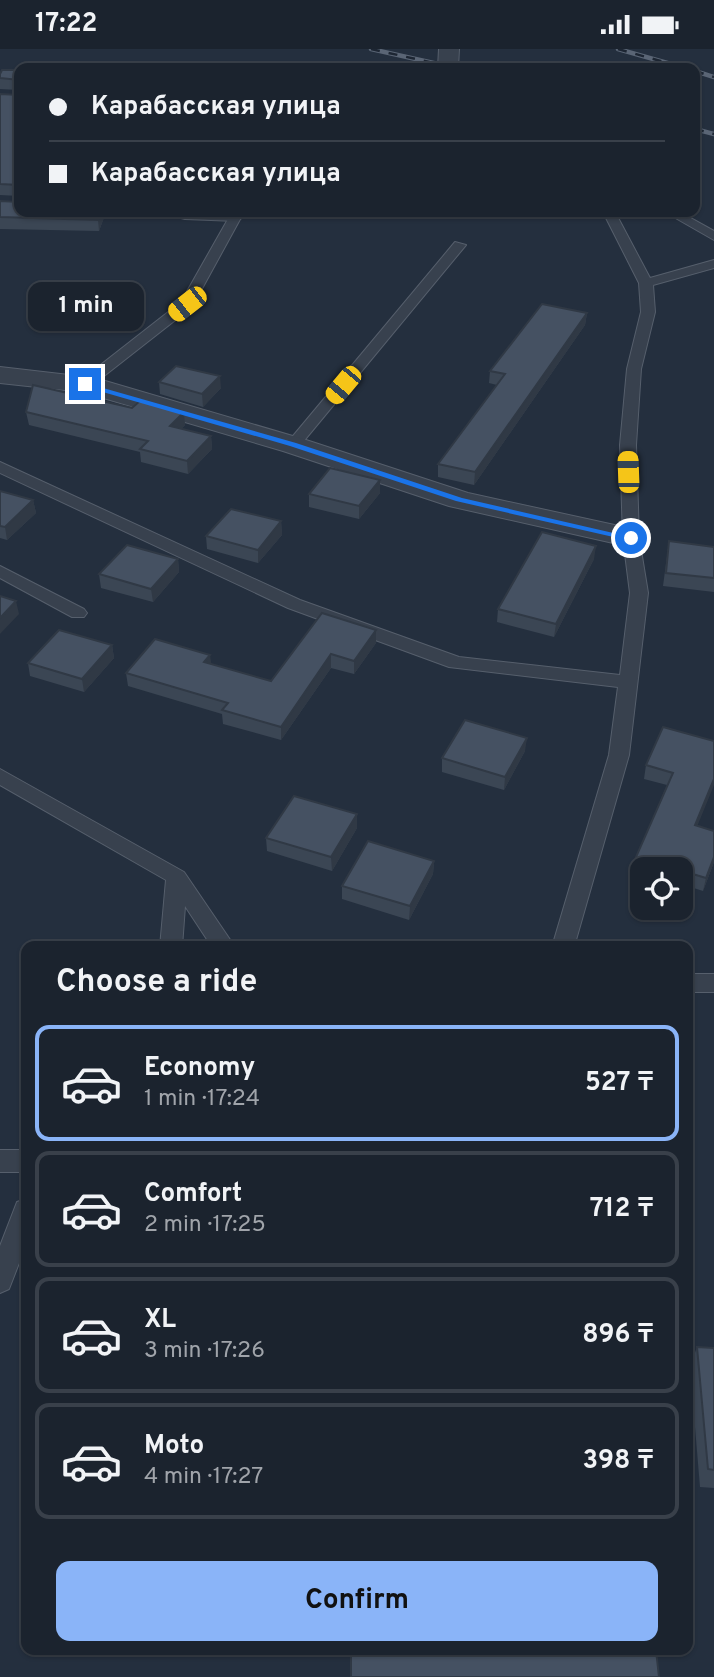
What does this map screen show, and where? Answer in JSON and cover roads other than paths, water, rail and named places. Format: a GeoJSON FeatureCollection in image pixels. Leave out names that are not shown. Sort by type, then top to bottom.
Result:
{"type":"FeatureCollection","features":[{"type":"Feature","properties":{"kind":"street"},"geometry":{"type":"LineString","coordinates":[[0,375],[85,384],[293,445],[460,500],[631,538]]}},
{"type":"Feature","properties":{"kind":"lane"},"geometry":{"type":"LineString","coordinates":[[85,384],[187,304],[235,217]]}},
{"type":"Feature","properties":{"kind":"lane"},"geometry":{"type":"LineString","coordinates":[[565,941],[619,755],[639,593],[631,538],[628,445],[634,369],[648,312],[646,283],[613,217]]}},
{"type":"Feature","properties":{"kind":"lane"},"geometry":{"type":"LineString","coordinates":[[680,217],[714,236]]}},
{"type":"Feature","properties":{"kind":"lane"},"geometry":{"type":"LineString","coordinates":[[293,445],[460,245]]}},
{"type":"Feature","properties":{"kind":"lane"},"geometry":{"type":"LineString","coordinates":[[646,283],[714,264]]}},
{"type":"Feature","properties":{"kind":"lane"},"geometry":{"type":"LineString","coordinates":[[0,467],[294,604],[456,663],[628,682]]}},
{"type":"Feature","properties":{"kind":"lane"},"geometry":{"type":"LineString","coordinates":[[0,571],[78,613]]}},
{"type":"Feature","properties":{"kind":"lane"},"geometry":{"type":"LineString","coordinates":[[0,776],[177,877],[220,941]]}},
{"type":"Feature","properties":{"kind":"lane"},"geometry":{"type":"LineString","coordinates":[[172,941],[177,877]]}},
{"type":"Feature","properties":{"kind":"lane"},"geometry":{"type":"LineString","coordinates":[[693,983],[714,983]]}},
{"type":"Feature","properties":{"kind":"lane"},"geometry":{"type":"LineString","coordinates":[[0,1161],[21,1161]]}},
{"type":"Feature","properties":{"kind":"lane"},"geometry":{"type":"LineString","coordinates":[[0,1280],[21,1223]]}},
{"type":"Feature","properties":{"kind":"railway"},"geometry":{"type":"LineString","coordinates":[[371,49],[434,63]]}},
{"type":"Feature","properties":{"kind":"railway"},"geometry":{"type":"LineString","coordinates":[[618,49],[667,63]]}},
{"type":"Feature","properties":{"kind":"railway"},"geometry":{"type":"LineString","coordinates":[[700,73],[714,77]]}},
{"type":"Feature","properties":{"kind":"railway"},"geometry":{"type":"LineString","coordinates":[[700,130],[714,134]]}}]}
